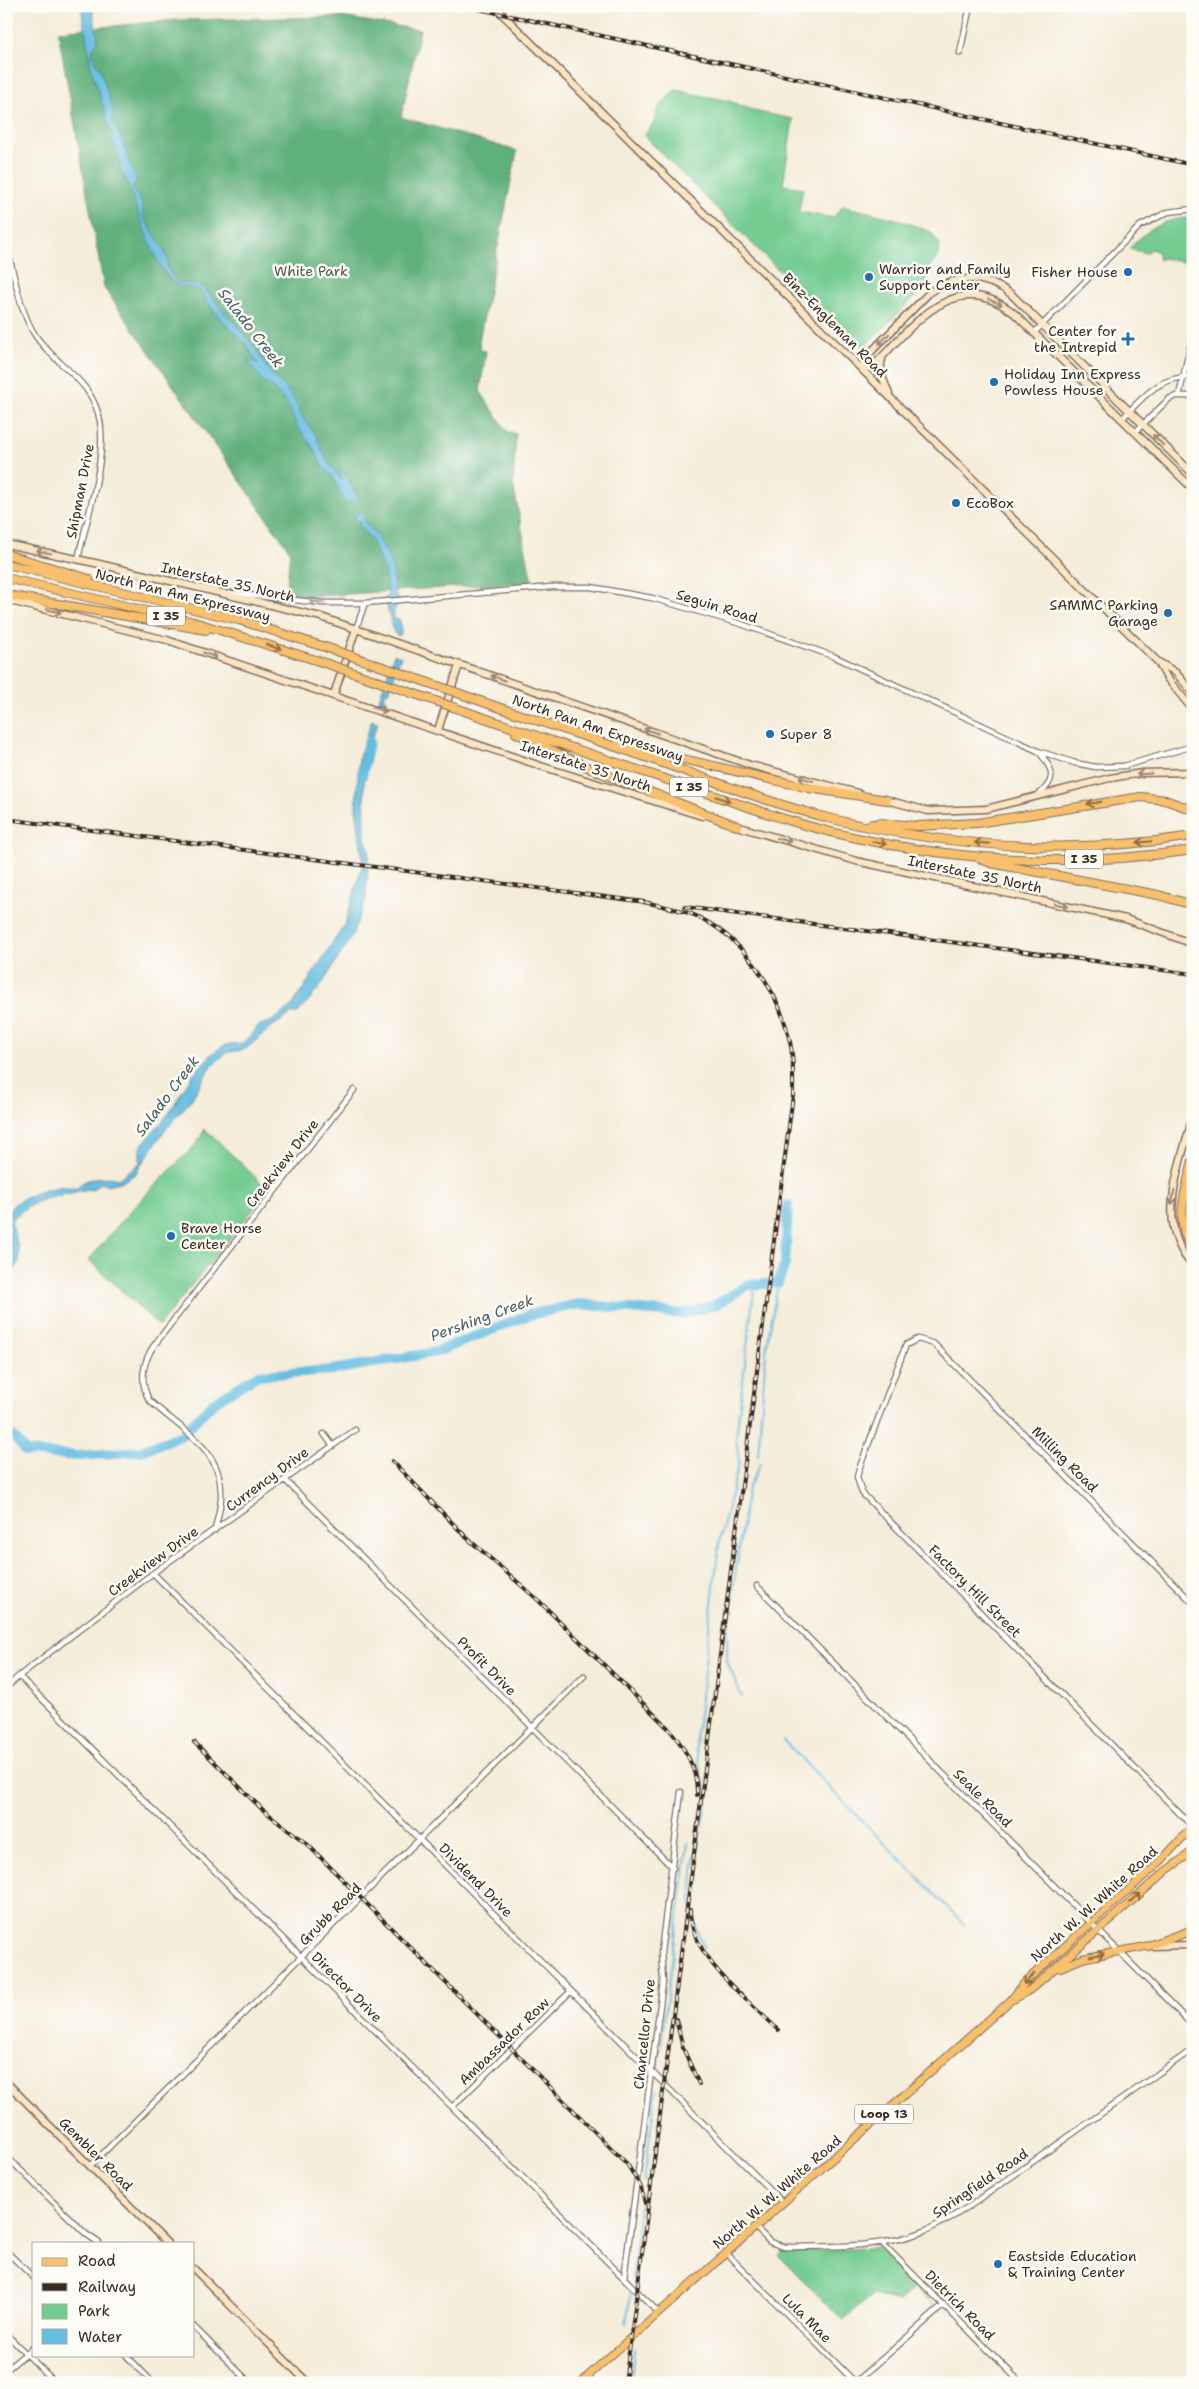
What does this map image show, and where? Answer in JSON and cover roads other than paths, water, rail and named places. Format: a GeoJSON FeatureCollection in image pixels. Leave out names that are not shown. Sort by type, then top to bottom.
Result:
{"type":"FeatureCollection","features":[{"type":"Feature","properties":{"kind":"highway"},"geometry":{"type":"LineString","coordinates":[[6,554],[128,593]]}},
{"type":"Feature","properties":{"kind":"highway","name":"North Pan Am Expressway"},"geometry":{"type":"LineString","coordinates":[[6,564],[239,620],[328,648],[767,799],[826,817],[864,826],[948,840],[1023,846],[1132,843],[1193,836]]}},
{"type":"Feature","properties":{"kind":"highway","name":"North Pan Am Expressway"},"geometry":{"type":"LineString","coordinates":[[6,578],[194,622],[234,634],[810,826],[876,842],[974,856],[1042,860],[1092,859],[1193,850]]}},
{"type":"Feature","properties":{"kind":"highway"},"geometry":{"type":"LineString","coordinates":[[6,595],[234,634]]}},
{"type":"Feature","properties":{"kind":"highway"},"geometry":{"type":"LineString","coordinates":[[478,716],[591,769],[737,826]]}},
{"type":"Feature","properties":{"kind":"highway"},"geometry":{"type":"LineString","coordinates":[[598,741],[630,746],[809,788],[887,800]]}},
{"type":"Feature","properties":{"kind":"highway"},"geometry":{"type":"LineString","coordinates":[[864,826],[879,823],[945,826],[977,823],[1141,797],[1165,800],[1193,810]]}},
{"type":"Feature","properties":{"kind":"highway"},"geometry":{"type":"LineString","coordinates":[[974,856],[991,863],[1158,896],[1193,905]]}},
{"type":"Feature","properties":{"kind":"highway"},"geometry":{"type":"LineString","coordinates":[[1193,1160],[1181,1214],[1185,1236],[1193,1250]]}},
{"type":"Feature","properties":{"kind":"highway","name":"Loop 13"},"geometry":{"type":"LineString","coordinates":[[1148,1946],[1193,1930]]}},
{"type":"Feature","properties":{"kind":"main road","name":"Binz-Engleman Road"},"geometry":{"type":"LineString","coordinates":[[494,6],[1157,661],[1175,672],[1193,693]]}},
{"type":"Feature","properties":{"kind":"main road"},"geometry":{"type":"LineString","coordinates":[[862,370],[866,357],[925,297],[942,285],[960,279],[981,280],[1000,286],[1011,294],[1193,474]]}},
{"type":"Feature","properties":{"kind":"main road"},"geometry":{"type":"LineString","coordinates":[[862,370],[874,366],[930,309],[956,298],[977,297],[997,303],[1015,314],[1193,489]]}},
{"type":"Feature","properties":{"kind":"main road"},"geometry":{"type":"LineString","coordinates":[[884,355],[880,365],[891,398]]}},
{"type":"Feature","properties":{"kind":"main road","name":"Interstate 35 North"},"geometry":{"type":"LineString","coordinates":[[6,544],[274,605],[356,629],[750,764],[928,811],[986,809],[1134,774],[1193,772]]}},
{"type":"Feature","properties":{"kind":"main road","name":"Interstate 35 North"},"geometry":{"type":"LineString","coordinates":[[6,600],[167,640],[334,694],[544,767],[856,861],[1126,919],[1193,944]]}},
{"type":"Feature","properties":{"kind":"main road"},"geometry":{"type":"LineString","coordinates":[[334,694],[356,629]]}},
{"type":"Feature","properties":{"kind":"main road","name":"Binz-Engleman Road"},"geometry":{"type":"LineString","coordinates":[[1157,661],[1167,678],[1193,710]]}},
{"type":"Feature","properties":{"kind":"main road"},"geometry":{"type":"LineString","coordinates":[[438,730],[459,665]]}},
{"type":"Feature","properties":{"kind":"main road"},"geometry":{"type":"LineString","coordinates":[[1193,1116],[1171,1214],[1175,1239],[1193,1266]]}},
{"type":"Feature","properties":{"kind":"main road","name":"North W. W. White Road"},"geometry":{"type":"LineString","coordinates":[[580,2383],[1011,2000],[1026,1981],[1161,1861],[1193,1827]]}},
{"type":"Feature","properties":{"kind":"main road","name":"North W. W. White Road"},"geometry":{"type":"LineString","coordinates":[[1011,2000],[1031,1990],[1098,1930],[1193,1852]]}},
{"type":"Feature","properties":{"kind":"main road"},"geometry":{"type":"LineString","coordinates":[[1148,1946],[1193,1945]]}},
{"type":"Feature","properties":{"kind":"main road","name":"North W. W. White Road"},"geometry":{"type":"LineString","coordinates":[[1052,1971],[1084,1958],[1148,1946]]}},
{"type":"Feature","properties":{"kind":"main road","name":"Gembler Road"},"geometry":{"type":"LineString","coordinates":[[6,2082],[164,2242]]}},
{"type":"Feature","properties":{"kind":"main road"},"geometry":{"type":"LineString","coordinates":[[195,2270],[308,2383]]}},
{"type":"Feature","properties":{"kind":"street"},"geometry":{"type":"LineString","coordinates":[[960,54],[970,6]]}},
{"type":"Feature","properties":{"kind":"street"},"geometry":{"type":"LineString","coordinates":[[1034,333],[1129,235],[1144,222],[1168,212],[1193,209]]}},
{"type":"Feature","properties":{"kind":"street","name":"Shipman Drive"},"geometry":{"type":"LineString","coordinates":[[6,245],[30,327],[50,354],[82,381],[95,405],[100,422],[100,456],[78,559]]}},
{"type":"Feature","properties":{"kind":"street"},"geometry":{"type":"LineString","coordinates":[[1180,396],[1193,333]]}},
{"type":"Feature","properties":{"kind":"street"},"geometry":{"type":"LineString","coordinates":[[1122,420],[1156,385],[1172,378],[1193,376]]}},
{"type":"Feature","properties":{"kind":"street"},"geometry":{"type":"LineString","coordinates":[[1134,432],[1163,403],[1180,396],[1193,396]]}},
{"type":"Feature","properties":{"kind":"street","name":"Seguin Road"},"geometry":{"type":"LineString","coordinates":[[211,590],[322,603],[365,603],[567,586],[610,589],[652,598],[758,630],[833,656],[1038,751],[1076,763],[1096,767],[1140,763],[1190,746]]}},
{"type":"Feature","properties":{"kind":"street"},"geometry":{"type":"LineString","coordinates":[[356,629],[365,603]]}},
{"type":"Feature","properties":{"kind":"street"},"geometry":{"type":"LineString","coordinates":[[1190,746],[1193,741]]}},
{"type":"Feature","properties":{"kind":"street"},"geometry":{"type":"LineString","coordinates":[[1036,796],[1047,788],[1052,772],[1050,765],[1038,751]]}},
{"type":"Feature","properties":{"kind":"street","name":"Creekview Drive"},"geometry":{"type":"LineString","coordinates":[[6,1688],[153,1573],[215,1530],[221,1496],[219,1474],[205,1447],[149,1400],[144,1391],[145,1364],[154,1344],[354,1090]]}},
{"type":"Feature","properties":{"kind":"street","name":"Milling Road"},"geometry":{"type":"LineString","coordinates":[[918,1339],[934,1344],[1193,1603]]}},
{"type":"Feature","properties":{"kind":"street","name":"Factory Hill Street"},"geometry":{"type":"LineString","coordinates":[[918,1339],[911,1342],[903,1350],[858,1469],[856,1477],[862,1493],[1193,1827]]}},
{"type":"Feature","properties":{"kind":"street","name":"Currency Drive"},"geometry":{"type":"LineString","coordinates":[[215,1530],[355,1430]]}},
{"type":"Feature","properties":{"kind":"street"},"geometry":{"type":"LineString","coordinates":[[324,1434],[333,1446]]}},
{"type":"Feature","properties":{"kind":"street","name":"Profit Drive"},"geometry":{"type":"LineString","coordinates":[[285,1480],[673,1868]]}},
{"type":"Feature","properties":{"kind":"street","name":"Dividend Drive"},"geometry":{"type":"LineString","coordinates":[[153,1573],[784,2203]]}},
{"type":"Feature","properties":{"kind":"street","name":"Seale Road"},"geometry":{"type":"LineString","coordinates":[[757,1586],[1193,2026]]}},
{"type":"Feature","properties":{"kind":"street","name":"Director Drive"},"geometry":{"type":"LineString","coordinates":[[19,1676],[659,2314]]}},
{"type":"Feature","properties":{"kind":"street","name":"Grubb Road"},"geometry":{"type":"LineString","coordinates":[[90,2166],[584,1676]]}},
{"type":"Feature","properties":{"kind":"street","name":"Chancellor Drive"},"geometry":{"type":"LineString","coordinates":[[624,2278],[663,1982],[661,1952],[673,1868],[680,1792]]}},
{"type":"Feature","properties":{"kind":"street","name":"Ambassador Row"},"geometry":{"type":"LineString","coordinates":[[452,2107],[571,1991]]}},
{"type":"Feature","properties":{"kind":"street","name":"Springfield Road"},"geometry":{"type":"LineString","coordinates":[[756,2228],[770,2242],[784,2247],[882,2242],[920,2233],[943,2223],[1193,2049]]}},
{"type":"Feature","properties":{"kind":"street"},"geometry":{"type":"LineString","coordinates":[[6,2156],[86,2234],[98,2242]]}},
{"type":"Feature","properties":{"kind":"street","name":"Dietrich Road"},"geometry":{"type":"LineString","coordinates":[[882,2242],[1021,2383]]}},
{"type":"Feature","properties":{"kind":"street"},"geometry":{"type":"LineString","coordinates":[[6,2251],[32,2276]]}},
{"type":"Feature","properties":{"kind":"street","name":"Lula Mae"},"geometry":{"type":"LineString","coordinates":[[726,2254],[856,2383]]}},
{"type":"Feature","properties":{"kind":"street"},"geometry":{"type":"LineString","coordinates":[[856,2383],[944,2305]]}},
{"type":"Feature","properties":{"kind":"street"},"geometry":{"type":"LineString","coordinates":[[195,2328],[250,2383]]}},
{"type":"Feature","properties":{"kind":"street"},"geometry":{"type":"LineString","coordinates":[[6,2334],[56,2383]]}},
{"type":"Feature","properties":{"kind":"street"},"geometry":{"type":"LineString","coordinates":[[6,2370],[32,2348]]}},
{"type":"Feature","properties":{"kind":"street"},"geometry":{"type":"LineString","coordinates":[[127,2356],[153,2383]]}},
{"type":"Feature","properties":{"kind":"water"},"geometry":{"type":"Polygon","coordinates":[[[92,6],[98,40],[92,50],[96,65],[100,67],[114,114],[111,121],[119,135],[137,180],[132,187],[142,204],[144,218],[163,248],[168,260],[167,267],[176,282],[202,286],[255,347],[268,369],[293,397],[304,420],[316,435],[327,461],[342,480],[339,464],[359,499],[347,503],[343,499],[333,477],[322,466],[314,449],[297,426],[287,404],[271,386],[264,382],[246,359],[258,364],[244,341],[220,319],[199,290],[174,283],[158,261],[121,170],[92,71],[81,7],[92,6]]]}},
{"type":"Feature","properties":{"kind":"water"},"geometry":{"type":"Polygon","coordinates":[[[360,512],[364,513],[365,522],[376,534],[393,571],[394,593],[398,598],[398,605],[394,610],[394,619],[400,620],[401,634],[398,636],[394,633],[385,599],[388,594],[384,570],[372,542],[359,525],[360,522],[353,517],[360,512]]]}},
{"type":"Feature","properties":{"kind":"water"},"geometry":{"type":"Polygon","coordinates":[[[394,654],[401,656],[390,689],[383,697],[386,699],[383,705],[379,704],[379,700],[394,654]]]}},
{"type":"Feature","properties":{"kind":"water"},"geometry":{"type":"Polygon","coordinates":[[[372,720],[378,722],[364,758],[365,838],[369,849],[366,899],[351,938],[320,987],[298,1013],[291,1014],[270,1028],[246,1049],[226,1053],[211,1066],[191,1100],[162,1134],[135,1174],[124,1181],[106,1185],[101,1183],[92,1190],[88,1189],[44,1199],[27,1207],[11,1220],[19,1251],[19,1262],[6,1282],[12,1256],[6,1218],[13,1206],[35,1193],[51,1188],[77,1187],[86,1181],[97,1178],[108,1177],[118,1179],[140,1163],[140,1147],[167,1116],[193,1074],[213,1053],[225,1045],[242,1043],[251,1036],[258,1026],[272,1021],[292,1006],[345,924],[363,863],[356,808],[359,757],[372,720]]]}},
{"type":"Feature","properties":{"kind":"waterway","name":"Salado Creek"},"geometry":{"type":"LineString","coordinates":[[362,776],[369,741]]}},
{"type":"Feature","properties":{"kind":"waterway","name":"Pershing Creek"},"geometry":{"type":"LineString","coordinates":[[188,1428],[214,1402],[258,1375],[333,1370],[436,1352],[529,1315],[579,1304],[683,1314],[715,1305],[748,1285],[778,1283],[785,1264],[788,1205]]}},
{"type":"Feature","properties":{"kind":"waterway"},"geometry":{"type":"LineString","coordinates":[[6,1258],[13,1262]]}},
{"type":"Feature","properties":{"kind":"waterway"},"geometry":{"type":"LineString","coordinates":[[701,1771],[696,1749],[697,1731],[719,1544],[739,1462],[736,1437],[755,1283]]}},
{"type":"Feature","properties":{"kind":"waterway"},"geometry":{"type":"LineString","coordinates":[[758,1456],[766,1351],[778,1283]]}},
{"type":"Feature","properties":{"kind":"waterway","name":"Pershing Creek"},"geometry":{"type":"LineString","coordinates":[[6,1433],[14,1437],[26,1452],[79,1456],[142,1451],[182,1435]]}},
{"type":"Feature","properties":{"kind":"waterway"},"geometry":{"type":"LineString","coordinates":[[742,1697],[727,1661],[727,1633],[747,1492],[760,1463]]}},
{"type":"Feature","properties":{"kind":"waterway"},"geometry":{"type":"LineString","coordinates":[[783,1740],[965,1925]]}},
{"type":"Feature","properties":{"kind":"waterway"},"geometry":{"type":"LineString","coordinates":[[705,1947],[697,1931],[693,1912],[692,1892],[697,1848],[709,1789],[707,1777]]}},
{"type":"Feature","properties":{"kind":"waterway"},"geometry":{"type":"LineString","coordinates":[[658,2066],[688,1842]]}},
{"type":"Feature","properties":{"kind":"waterway"},"geometry":{"type":"LineString","coordinates":[[644,2182],[656,2090]]}},
{"type":"Feature","properties":{"kind":"waterway"},"geometry":{"type":"LineString","coordinates":[[632,2278],[641,2197]]}},
{"type":"Feature","properties":{"kind":"waterway"},"geometry":{"type":"LineString","coordinates":[[626,2324],[631,2291]]}},
{"type":"Feature","properties":{"kind":"waterway"},"geometry":{"type":"LineString","coordinates":[[631,2383],[634,2349]]}},
{"type":"Feature","properties":{"kind":"railway"},"geometry":{"type":"LineString","coordinates":[[465,6],[1193,165]]}},
{"type":"Feature","properties":{"kind":"railway"},"geometry":{"type":"LineString","coordinates":[[6,819],[645,902]]}},
{"type":"Feature","properties":{"kind":"railway"},"geometry":{"type":"LineString","coordinates":[[625,2383],[793,1095],[792,1052],[784,1020],[767,983],[755,966],[728,936],[711,924],[694,915],[639,901]]}},
{"type":"Feature","properties":{"kind":"railway"},"geometry":{"type":"LineString","coordinates":[[685,907],[1193,974]]}},
{"type":"Feature","properties":{"kind":"railway"},"geometry":{"type":"LineString","coordinates":[[392,1461],[467,1538],[537,1599],[668,1728],[689,1759],[695,1777],[697,1795]]}},
{"type":"Feature","properties":{"kind":"railway"},"geometry":{"type":"LineString","coordinates":[[194,1742],[262,1809],[307,1844],[627,2164],[640,2185],[645,2203]]}},
{"type":"Feature","properties":{"kind":"railway"},"geometry":{"type":"LineString","coordinates":[[690,1910],[699,1944],[710,1960],[722,1976],[778,2030]]}},
{"type":"Feature","properties":{"kind":"railway"},"geometry":{"type":"LineString","coordinates":[[676,2019],[683,2048],[699,2084]]}},
{"type":"Feature","properties":{"kind":"place","name":"Fisher House"},"geometry":{"type":"Point","coordinates":[1128,272]}},
{"type":"Feature","properties":{"kind":"place","name":"Warrior and Family Support Center"},"geometry":{"type":"Point","coordinates":[869,277]}},
{"type":"Feature","properties":{"kind":"place","name":"Center for the Intrepid"},"geometry":{"type":"Point","coordinates":[1128,339]}},
{"type":"Feature","properties":{"kind":"place","name":"Holiday Inn Express Powless House"},"geometry":{"type":"Point","coordinates":[994,382]}},
{"type":"Feature","properties":{"kind":"place","name":"EcoBox"},"geometry":{"type":"Point","coordinates":[956,503]}},
{"type":"Feature","properties":{"kind":"place","name":"SAMMC Parking Garage"},"geometry":{"type":"Point","coordinates":[1168,613]}},
{"type":"Feature","properties":{"kind":"place","name":"Super 8"},"geometry":{"type":"Point","coordinates":[770,734]}},
{"type":"Feature","properties":{"kind":"place","name":"Brave Horse Center"},"geometry":{"type":"Point","coordinates":[171,1236]}},
{"type":"Feature","properties":{"kind":"place","name":"Eastside Education & Training Center"},"geometry":{"type":"Point","coordinates":[998,2264]}},
{"type":"Feature","properties":{"kind":"park label","name":"White Park"},"geometry":{"type":"Point","coordinates":[311,271]}}]}
